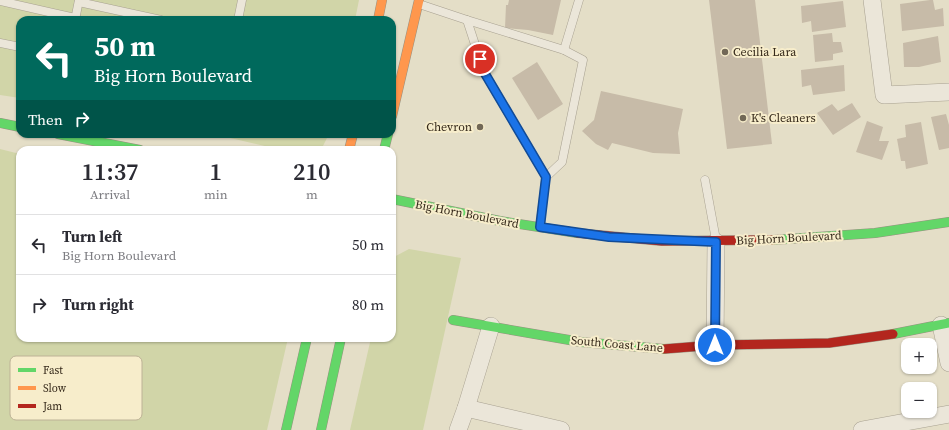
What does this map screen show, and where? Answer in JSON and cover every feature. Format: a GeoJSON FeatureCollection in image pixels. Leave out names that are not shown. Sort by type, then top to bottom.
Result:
{"type":"FeatureCollection","features":[{"type":"Feature","properties":{"kind":"main road"},"geometry":{"type":"LineString","coordinates":[[379,16],[382,0]]}},
{"type":"Feature","properties":{"kind":"main road"},"geometry":{"type":"LineString","coordinates":[[396,99],[419,2]]}},
{"type":"Feature","properties":{"kind":"main road"},"geometry":{"type":"LineString","coordinates":[[0,123],[16,126]]}},
{"type":"Feature","properties":{"kind":"main road"},"geometry":{"type":"LineString","coordinates":[[78,138],[120,146]]}},
{"type":"Feature","properties":{"kind":"main road","name":"Big Horn Boulevard"},"geometry":{"type":"LineString","coordinates":[[396,200],[540,227],[609,237],[716,242],[803,239],[882,232],[949,222]]}},
{"type":"Feature","properties":{"kind":"main road","name":"South Coast Lane"},"geometry":{"type":"LineString","coordinates":[[453,320],[581,342],[628,347],[672,349],[715,345],[829,343],[945,324]]}},
{"type":"Feature","properties":{"kind":"main road"},"geometry":{"type":"LineString","coordinates":[[286,430],[306,342]]}},
{"type":"Feature","properties":{"kind":"main road"},"geometry":{"type":"LineString","coordinates":[[320,430],[340,342]]}},
{"type":"Feature","properties":{"kind":"street"},"geometry":{"type":"LineString","coordinates":[[872,0],[884,95],[949,92]]}},
{"type":"Feature","properties":{"kind":"street"},"geometry":{"type":"LineString","coordinates":[[715,345],[716,242]]}},
{"type":"Feature","properties":{"kind":"street"},"geometry":{"type":"LineString","coordinates":[[945,324],[949,363]]}},
{"type":"Feature","properties":{"kind":"street"},"geometry":{"type":"LineString","coordinates":[[458,430],[491,326]]}},
{"type":"Feature","properties":{"kind":"street"},"geometry":{"type":"LineString","coordinates":[[466,408],[561,430]]}},
{"type":"Feature","properties":{"kind":"street"},"geometry":{"type":"LineString","coordinates":[[862,430],[949,414]]}},
{"type":"Feature","properties":{"kind":"lane"},"geometry":{"type":"LineString","coordinates":[[239,16],[242,0]]}},
{"type":"Feature","properties":{"kind":"lane"},"geometry":{"type":"LineString","coordinates":[[564,50],[579,0]]}},
{"type":"Feature","properties":{"kind":"lane"},"geometry":{"type":"LineString","coordinates":[[0,1],[62,16]]}},
{"type":"Feature","properties":{"kind":"lane"},"geometry":{"type":"LineString","coordinates":[[76,16],[79,1],[143,16]]}},
{"type":"Feature","properties":{"kind":"lane"},"geometry":{"type":"LineString","coordinates":[[419,2],[468,20],[564,50],[583,60],[562,162],[546,177]]}},
{"type":"Feature","properties":{"kind":"lane"},"geometry":{"type":"LineString","coordinates":[[468,20],[484,72],[546,177],[540,227]]}},
{"type":"Feature","properties":{"kind":"lane"},"geometry":{"type":"LineString","coordinates":[[0,43],[16,46]]}},
{"type":"Feature","properties":{"kind":"lane"},"geometry":{"type":"LineString","coordinates":[[706,180],[716,242]]}},
{"type":"Feature","properties":{"kind":"green space"},"geometry":{"type":"Polygon","coordinates":[[[0,0],[359,0],[356,16],[16,16],[16,97],[0,95],[0,0]]]}},
{"type":"Feature","properties":{"kind":"green space"},"geometry":{"type":"Polygon","coordinates":[[[230,138],[327,138],[323,146],[265,146],[230,138]]]}},
{"type":"Feature","properties":{"kind":"green space"},"geometry":{"type":"Polygon","coordinates":[[[0,149],[16,153],[16,342],[287,342],[267,430],[0,430],[0,149]]]}},
{"type":"Feature","properties":{"kind":"green space"},"geometry":{"type":"Polygon","coordinates":[[[409,249],[461,258],[423,430],[350,430],[370,342],[396,342],[396,256],[409,249]]]}},
{"type":"Feature","properties":{"kind":"building"},"geometry":{"type":"Polygon","coordinates":[[[509,0],[561,0],[553,35],[528,30],[505,28],[506,5],[508,5],[509,0]]]}},
{"type":"Feature","properties":{"kind":"building"},"geometry":{"type":"Polygon","coordinates":[[[709,0],[755,0],[772,144],[727,149],[709,0]]]}},
{"type":"Feature","properties":{"kind":"building"},"geometry":{"type":"Polygon","coordinates":[[[933,0],[935,10],[943,8],[944,26],[902,31],[900,4],[933,0]]]}},
{"type":"Feature","properties":{"kind":"building"},"geometry":{"type":"Polygon","coordinates":[[[843,1],[846,27],[812,32],[811,21],[802,23],[801,6],[843,1]]]}},
{"type":"Feature","properties":{"kind":"building"},"geometry":{"type":"Polygon","coordinates":[[[832,33],[833,42],[841,42],[843,52],[833,54],[833,60],[815,62],[813,35],[832,33]]]}},
{"type":"Feature","properties":{"kind":"building"},"geometry":{"type":"Polygon","coordinates":[[[938,36],[941,62],[919,67],[904,67],[903,43],[938,36]]]}},
{"type":"Feature","properties":{"kind":"building"},"geometry":{"type":"Polygon","coordinates":[[[537,62],[563,104],[538,120],[512,78],[537,62]]]}},
{"type":"Feature","properties":{"kind":"building"},"geometry":{"type":"Polygon","coordinates":[[[844,65],[845,91],[813,95],[811,85],[802,87],[801,70],[844,65]]]}},
{"type":"Feature","properties":{"kind":"building"},"geometry":{"type":"Polygon","coordinates":[[[601,91],[683,109],[678,133],[680,154],[653,153],[612,143],[608,150],[596,144],[582,131],[594,120],[601,91]]]}},
{"type":"Feature","properties":{"kind":"building"},"geometry":{"type":"Polygon","coordinates":[[[852,103],[861,117],[833,135],[817,113],[832,104],[838,111],[852,103]]]}},
{"type":"Feature","properties":{"kind":"building"},"geometry":{"type":"Polygon","coordinates":[[[946,114],[949,125],[949,148],[939,150],[931,117],[946,114]]]}},
{"type":"Feature","properties":{"kind":"building"},"geometry":{"type":"Polygon","coordinates":[[[867,121],[883,127],[879,141],[889,141],[882,160],[856,152],[867,121]]]}},
{"type":"Feature","properties":{"kind":"building"},"geometry":{"type":"Polygon","coordinates":[[[921,122],[928,164],[906,169],[905,161],[901,161],[897,139],[906,137],[905,125],[921,122]]]}},
{"type":"Feature","properties":{"kind":"traffic: fast"},"geometry":{"type":"LineString","coordinates":[[0,123],[16,126]]}},
{"type":"Feature","properties":{"kind":"traffic: fast"},"geometry":{"type":"LineString","coordinates":[[78,138],[120,146]]}},
{"type":"Feature","properties":{"kind":"traffic: fast"},"geometry":{"type":"LineString","coordinates":[[385,146],[387,138]]}},
{"type":"Feature","properties":{"kind":"traffic: fast"},"geometry":{"type":"LineString","coordinates":[[396,200],[500,221],[577,233]]}},
{"type":"Feature","properties":{"kind":"traffic: fast"},"geometry":{"type":"LineString","coordinates":[[773,240],[875,233],[949,222]]}},
{"type":"Feature","properties":{"kind":"traffic: fast"},"geometry":{"type":"LineString","coordinates":[[453,320],[581,342],[664,349]]}},
{"type":"Feature","properties":{"kind":"traffic: fast"},"geometry":{"type":"LineString","coordinates":[[893,334],[949,323]]}},
{"type":"Feature","properties":{"kind":"traffic: fast"},"geometry":{"type":"LineString","coordinates":[[286,430],[306,342]]}},
{"type":"Feature","properties":{"kind":"traffic: fast"},"geometry":{"type":"LineString","coordinates":[[321,430],[340,342]]}},
{"type":"Feature","properties":{"kind":"traffic: slow"},"geometry":{"type":"LineString","coordinates":[[379,16],[382,0]]}},
{"type":"Feature","properties":{"kind":"traffic: slow"},"geometry":{"type":"LineString","coordinates":[[396,99],[419,0]]}},
{"type":"Feature","properties":{"kind":"traffic: slow"},"geometry":{"type":"LineString","coordinates":[[350,146],[352,138]]}},
{"type":"Feature","properties":{"kind":"traffic: jam"},"geometry":{"type":"LineString","coordinates":[[577,233],[662,241],[773,240]]}},
{"type":"Feature","properties":{"kind":"traffic: jam"},"geometry":{"type":"LineString","coordinates":[[664,349],[715,345],[829,343],[893,334]]}},
{"type":"Feature","properties":{"kind":"place","name":"Cecilia Lara"},"geometry":{"type":"Point","coordinates":[725,52]}},
{"type":"Feature","properties":{"kind":"place","name":"K's Cleaners"},"geometry":{"type":"Point","coordinates":[743,118]}},
{"type":"Feature","properties":{"kind":"place","name":"Chevron"},"geometry":{"type":"Point","coordinates":[480,127]}},
{"type":"Feature","properties":{"kind":"route"},"geometry":{"type":"LineString","coordinates":[[480,59],[484,72],[546,177],[540,227],[609,237],[668,241],[716,242],[715,345]]}}]}
